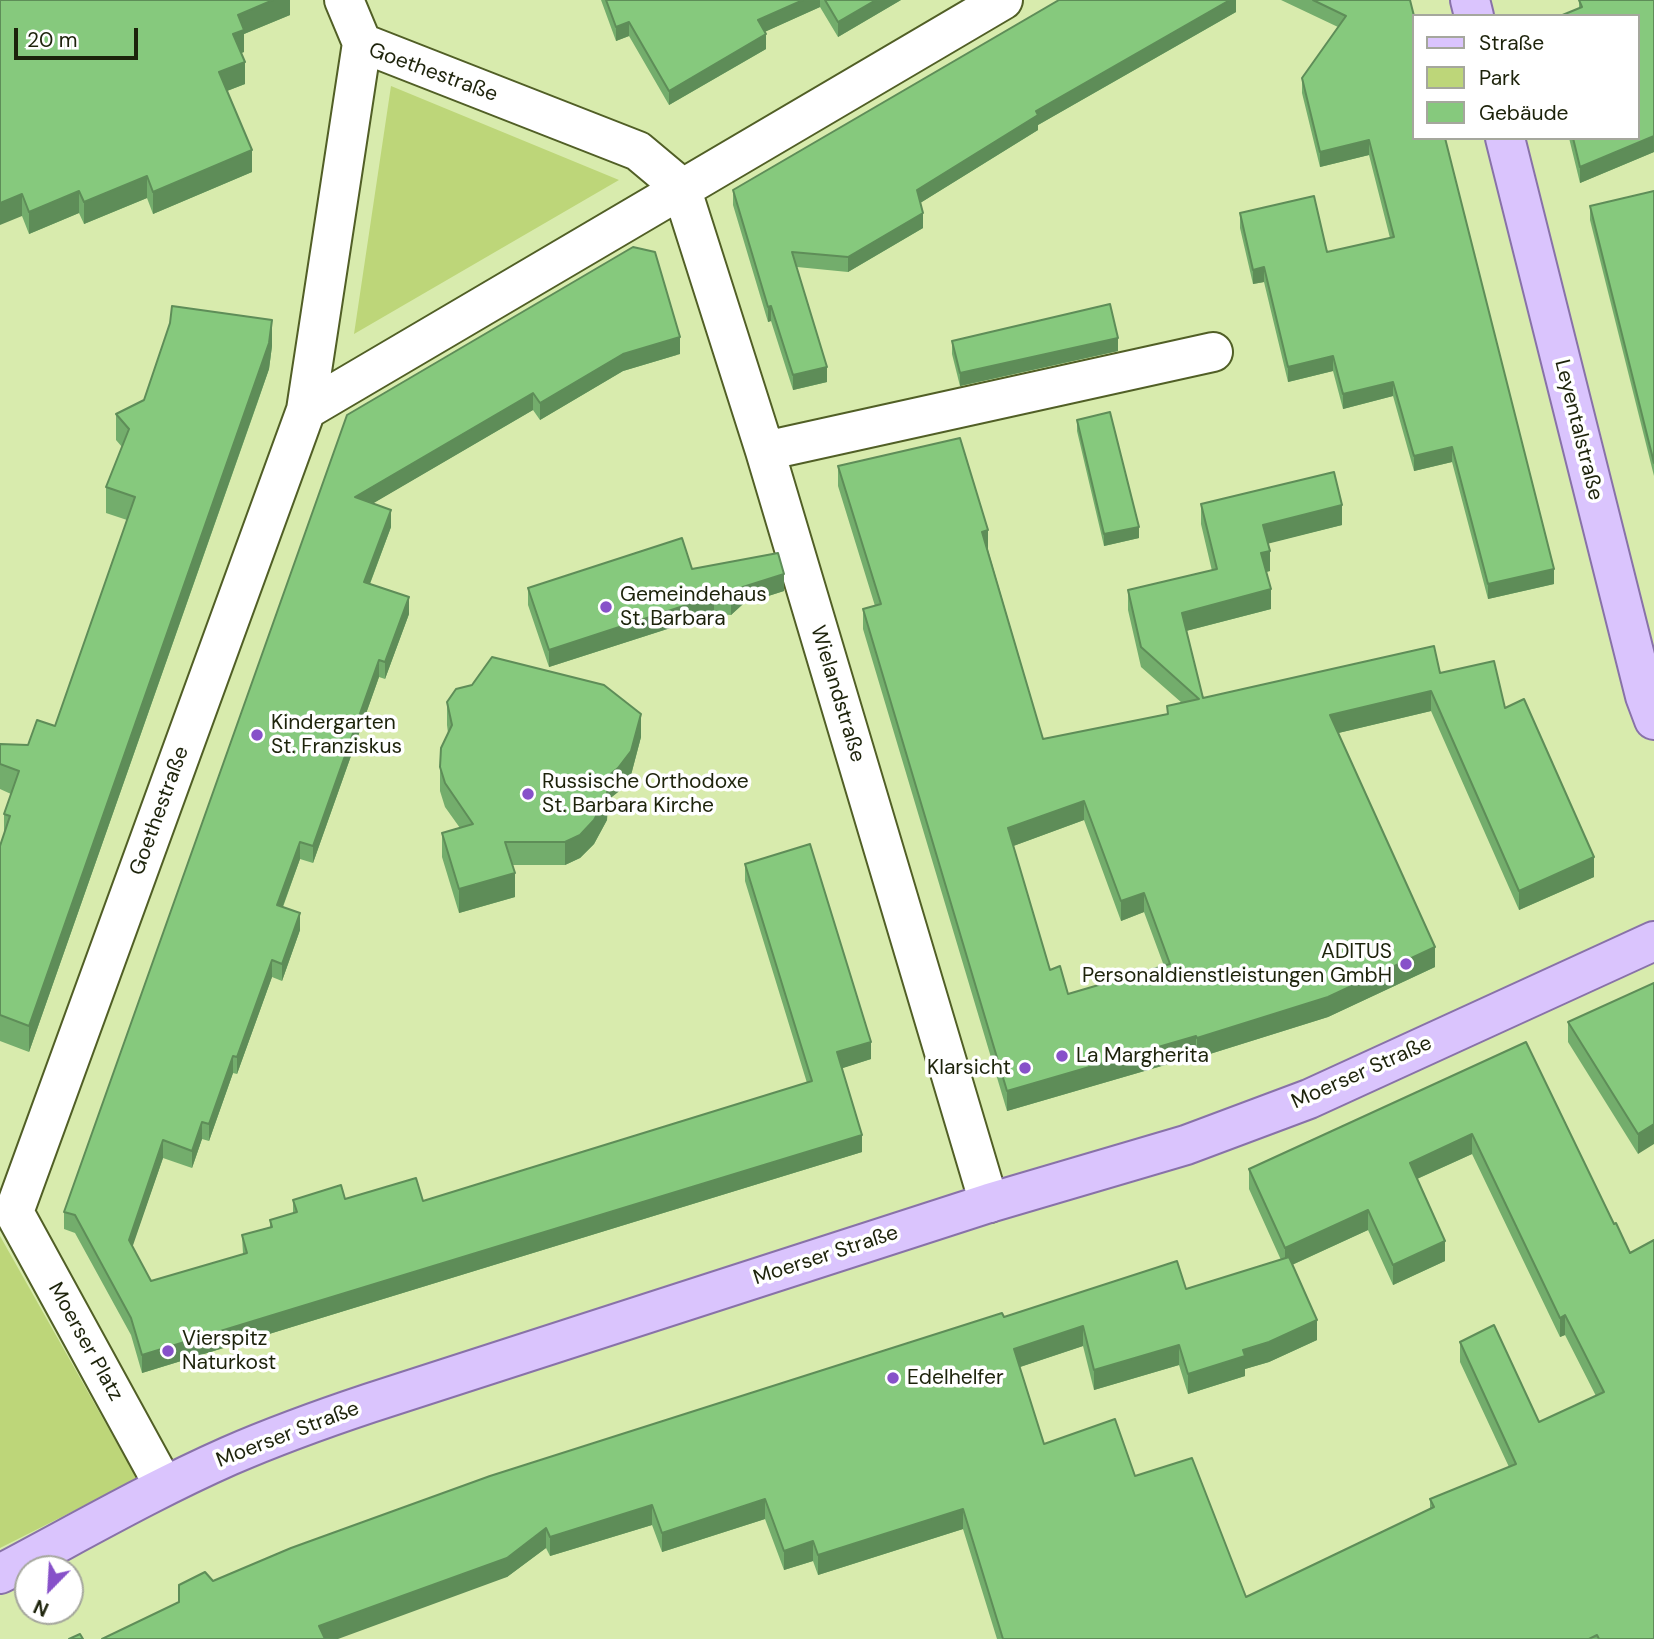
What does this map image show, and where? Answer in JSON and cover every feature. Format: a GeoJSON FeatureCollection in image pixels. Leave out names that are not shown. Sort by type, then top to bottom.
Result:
{"type":"FeatureCollection","features":[{"type":"Feature","properties":{"kind":"main road","name":"Leyentalstraße"},"geometry":{"type":"LineString","coordinates":[[1506,140],[1638,670],[1654,720]]}},
{"type":"Feature","properties":{"kind":"main road","name":"Moerser Straße"},"geometry":{"type":"LineString","coordinates":[[0,1574],[164,1486],[295,1429],[989,1203],[1186,1145],[1309,1099],[1654,941]]}},
{"type":"Feature","properties":{"kind":"street"},"geometry":{"type":"LineString","coordinates":[[344,0],[362,43]]}},
{"type":"Feature","properties":{"kind":"street"},"geometry":{"type":"LineString","coordinates":[[306,410],[1003,0]]}},
{"type":"Feature","properties":{"kind":"street","name":"Goethestraße"},"geometry":{"type":"LineString","coordinates":[[7,1216],[306,410],[362,43],[638,151],[681,187]]}},
{"type":"Feature","properties":{"kind":"street","name":"Wielandstraße"},"geometry":{"type":"LineString","coordinates":[[681,187],[765,452],[989,1203]]}},
{"type":"Feature","properties":{"kind":"street"},"geometry":{"type":"LineString","coordinates":[[765,452],[1213,352]]}},
{"type":"Feature","properties":{"kind":"street","name":"Moerser Platz"},"geometry":{"type":"LineString","coordinates":[[7,1216],[164,1486]]}},
{"type":"Feature","properties":{"kind":"green space"},"geometry":{"type":"Polygon","coordinates":[[[391,86],[619,180],[354,334],[391,86]]]}},
{"type":"Feature","properties":{"kind":"green space"},"geometry":{"type":"Polygon","coordinates":[[[0,1236],[137,1479],[0,1548],[0,1236]]]}},
{"type":"Feature","properties":{"kind":"building"},"geometry":{"type":"Polygon","coordinates":[[[0,0],[273,0],[238,15],[244,30],[233,34],[245,62],[219,72],[252,150],[153,192],[147,176],[84,202],[79,191],[29,212],[22,194],[0,203],[0,0]]]}},
{"type":"Feature","properties":{"kind":"building"},"geometry":{"type":"Polygon","coordinates":[[[606,0],[803,0],[758,20],[766,34],[669,91],[629,22],[616,27],[606,0]]]}},
{"type":"Feature","properties":{"kind":"building"},"geometry":{"type":"Polygon","coordinates":[[[825,0],[876,0],[838,22],[825,0]]]}},
{"type":"Feature","properties":{"kind":"building"},"geometry":{"type":"Polygon","coordinates":[[[1059,0],[1230,0],[1036,111],[1038,115],[917,190],[923,213],[848,257],[792,252],[827,367],[793,375],[771,306],[768,307],[733,190],[1059,0]]]}},
{"type":"Feature","properties":{"kind":"building"},"geometry":{"type":"Polygon","coordinates":[[[1313,0],[1410,0],[1414,14],[1412,140],[1446,140],[1554,569],[1488,584],[1452,447],[1414,456],[1393,382],[1343,394],[1333,356],[1288,367],[1264,267],[1253,270],[1240,213],[1314,196],[1327,252],[1394,237],[1369,140],[1320,152],[1302,78],[1346,16],[1313,0]]]}},
{"type":"Feature","properties":{"kind":"building"},"geometry":{"type":"Polygon","coordinates":[[[1579,0],[1654,0],[1654,136],[1580,167],[1573,140],[1640,140],[1640,14],[1565,14],[1582,7],[1579,0]]]}},
{"type":"Feature","properties":{"kind":"building"},"geometry":{"type":"Polygon","coordinates":[[[1654,191],[1654,463],[1590,206],[1654,191]]]}},
{"type":"Feature","properties":{"kind":"building"},"geometry":{"type":"Polygon","coordinates":[[[633,247],[655,252],[680,337],[623,354],[540,403],[533,393],[355,497],[391,510],[364,582],[409,597],[385,662],[379,660],[313,846],[300,842],[277,905],[300,913],[282,964],[272,960],[237,1057],[233,1056],[209,1124],[202,1122],[192,1151],[163,1140],[129,1240],[151,1281],[247,1253],[242,1235],[272,1227],[270,1220],[297,1212],[293,1200],[341,1185],[345,1199],[416,1178],[423,1201],[812,1081],[745,864],[810,844],[871,1042],[837,1052],[862,1135],[142,1355],[131,1318],[75,1215],[64,1212],[347,415],[633,247]]]}},
{"type":"Feature","properties":{"kind":"building"},"geometry":{"type":"Polygon","coordinates":[[[1110,304],[1118,338],[960,373],[952,341],[1110,304]]]}},
{"type":"Feature","properties":{"kind":"building"},"geometry":{"type":"Polygon","coordinates":[[[172,306],[272,320],[269,343],[29,1026],[0,1015],[0,846],[10,816],[4,814],[19,771],[0,764],[0,744],[28,745],[37,720],[55,726],[135,497],[106,487],[129,429],[116,414],[144,400],[170,323],[172,306]]]}},
{"type":"Feature","properties":{"kind":"building"},"geometry":{"type":"Polygon","coordinates":[[[1110,412],[1139,527],[1104,534],[1077,420],[1110,412]]]}},
{"type":"Feature","properties":{"kind":"building"},"geometry":{"type":"Polygon","coordinates":[[[960,438],[988,530],[982,532],[1043,739],[1168,714],[1167,706],[1199,699],[1141,647],[1128,590],[1217,569],[1201,504],[1334,472],[1342,505],[1263,525],[1270,551],[1261,553],[1271,589],[1182,613],[1203,698],[1434,646],[1440,673],[1494,661],[1505,708],[1524,699],[1594,857],[1519,891],[1431,691],[1330,715],[1435,947],[1328,997],[1197,1038],[1196,1036],[1007,1091],[863,609],[881,604],[838,466],[960,438]],[[1084,801],[1008,828],[1050,970],[1060,966],[1068,994],[1170,964],[1144,893],[1121,901],[1084,801]]]}},
{"type":"Feature","properties":{"kind":"building"},"geometry":{"type":"Polygon","coordinates":[[[682,538],[692,569],[778,553],[784,574],[743,587],[731,597],[714,596],[549,650],[528,588],[682,538]]]}},
{"type":"Feature","properties":{"kind":"building","name":"Russische Orthodoxe St. Barbara Kirche"},"geometry":{"type":"Polygon","coordinates":[[[492,657],[604,685],[641,714],[631,751],[608,776],[607,796],[594,820],[580,835],[565,842],[505,842],[515,873],[459,889],[442,833],[473,824],[445,783],[440,767],[441,748],[452,725],[447,702],[456,689],[472,685],[492,657]]]}},
{"type":"Feature","properties":{"kind":"building"},"geometry":{"type":"Polygon","coordinates":[[[1654,983],[1654,1124],[1638,1134],[1568,1022],[1654,983]]]}},
{"type":"Feature","properties":{"kind":"building"},"geometry":{"type":"Polygon","coordinates":[[[1526,1042],[1630,1253],[1654,1240],[1654,1639],[1599,1639],[1597,1635],[1589,1639],[1003,1639],[963,1509],[818,1555],[813,1541],[784,1551],[765,1499],[662,1533],[652,1505],[550,1537],[546,1528],[507,1558],[319,1626],[325,1639],[102,1639],[179,1602],[179,1585],[205,1572],[213,1581],[291,1548],[490,1476],[1002,1313],[1004,1317],[1177,1261],[1186,1289],[1289,1257],[1317,1320],[1269,1342],[1243,1350],[1245,1356],[1188,1374],[1179,1345],[1094,1370],[1083,1326],[1014,1349],[1044,1444],[1115,1419],[1135,1476],[1192,1458],[1246,1597],[1434,1507],[1430,1499],[1516,1464],[1460,1342],[1494,1325],[1539,1422],[1604,1392],[1565,1315],[1560,1318],[1472,1134],[1410,1163],[1445,1241],[1393,1265],[1368,1210],[1285,1248],[1249,1169],[1526,1042]]]}},
{"type":"Feature","properties":{"kind":"building"},"geometry":{"type":"Polygon","coordinates":[[[80,1634],[83,1639],[69,1639],[80,1634]]]}},
{"type":"Feature","properties":{"kind":"place","name":"Gemeindehaus St. Barbara"},"geometry":{"type":"Point","coordinates":[606,607]}},
{"type":"Feature","properties":{"kind":"place","name":"Kindergarten St. Franziskus"},"geometry":{"type":"Point","coordinates":[257,735]}},
{"type":"Feature","properties":{"kind":"place","name":"Russische Orthodoxe St. Barbara Kirche"},"geometry":{"type":"Point","coordinates":[528,794]}},
{"type":"Feature","properties":{"kind":"place","name":"ADITUS Personaldienstleistungen GmbH"},"geometry":{"type":"Point","coordinates":[1406,964]}},
{"type":"Feature","properties":{"kind":"place","name":"La Margherita"},"geometry":{"type":"Point","coordinates":[1062,1056]}},
{"type":"Feature","properties":{"kind":"place","name":"Klarsicht"},"geometry":{"type":"Point","coordinates":[1025,1068]}},
{"type":"Feature","properties":{"kind":"place","name":"Vierspitz Naturkost"},"geometry":{"type":"Point","coordinates":[168,1351]}},
{"type":"Feature","properties":{"kind":"place","name":"Edelhelfer"},"geometry":{"type":"Point","coordinates":[893,1378]}}]}
